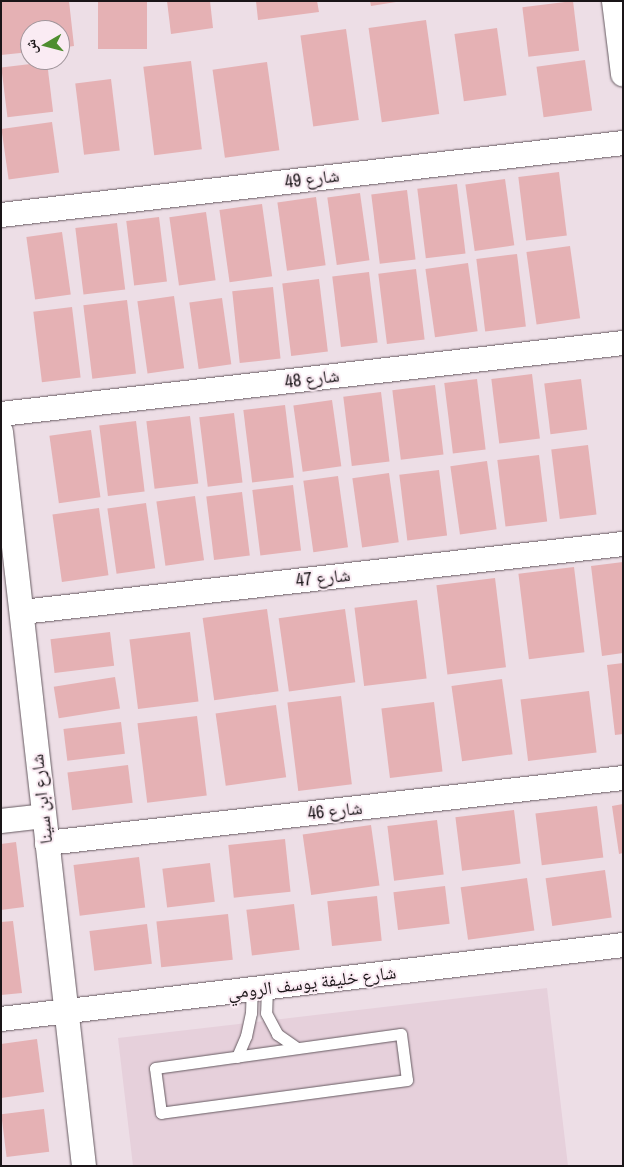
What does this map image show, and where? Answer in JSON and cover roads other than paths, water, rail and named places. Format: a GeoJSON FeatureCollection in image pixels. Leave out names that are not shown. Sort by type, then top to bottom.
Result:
{"type":"FeatureCollection","features":[{"type":"Feature","properties":{"kind":"street"},"geometry":{"type":"LineString","coordinates":[[614,1],[623,74]]}},
{"type":"Feature","properties":{"kind":"street","name":"شارع 49"},"geometry":{"type":"LineString","coordinates":[[1,214],[623,143]]}},
{"type":"Feature","properties":{"kind":"street","name":"شارع 48"},"geometry":{"type":"LineString","coordinates":[[1,414],[623,343]]}},
{"type":"Feature","properties":{"kind":"street","name":"شارع ابن سينا"},"geometry":{"type":"LineString","coordinates":[[1,432],[84,1166]]}},
{"type":"Feature","properties":{"kind":"street","name":"شارع 47"},"geometry":{"type":"LineString","coordinates":[[22,612],[623,544]]}},
{"type":"Feature","properties":{"kind":"street","name":"شارع 46"},"geometry":{"type":"LineString","coordinates":[[47,843],[623,778]]}},
{"type":"Feature","properties":{"kind":"street"},"geometry":{"type":"LineString","coordinates":[[1,821],[44,816]]}},
{"type":"Feature","properties":{"kind":"street","name":"شارع خليفة يوسف الرومي"},"geometry":{"type":"LineString","coordinates":[[1,1019],[623,945]]}},
{"type":"Feature","properties":{"kind":"lane"},"geometry":{"type":"LineString","coordinates":[[260,989],[266,1013],[277,1034],[297,1048]]}},
{"type":"Feature","properties":{"kind":"lane"},"geometry":{"type":"LineString","coordinates":[[237,1057],[246,1036],[260,989]]}},
{"type":"Feature","properties":{"kind":"lane"},"geometry":{"type":"LineString","coordinates":[[400,1034],[407,1080],[161,1114],[155,1068],[237,1057],[400,1034]]}}]}
